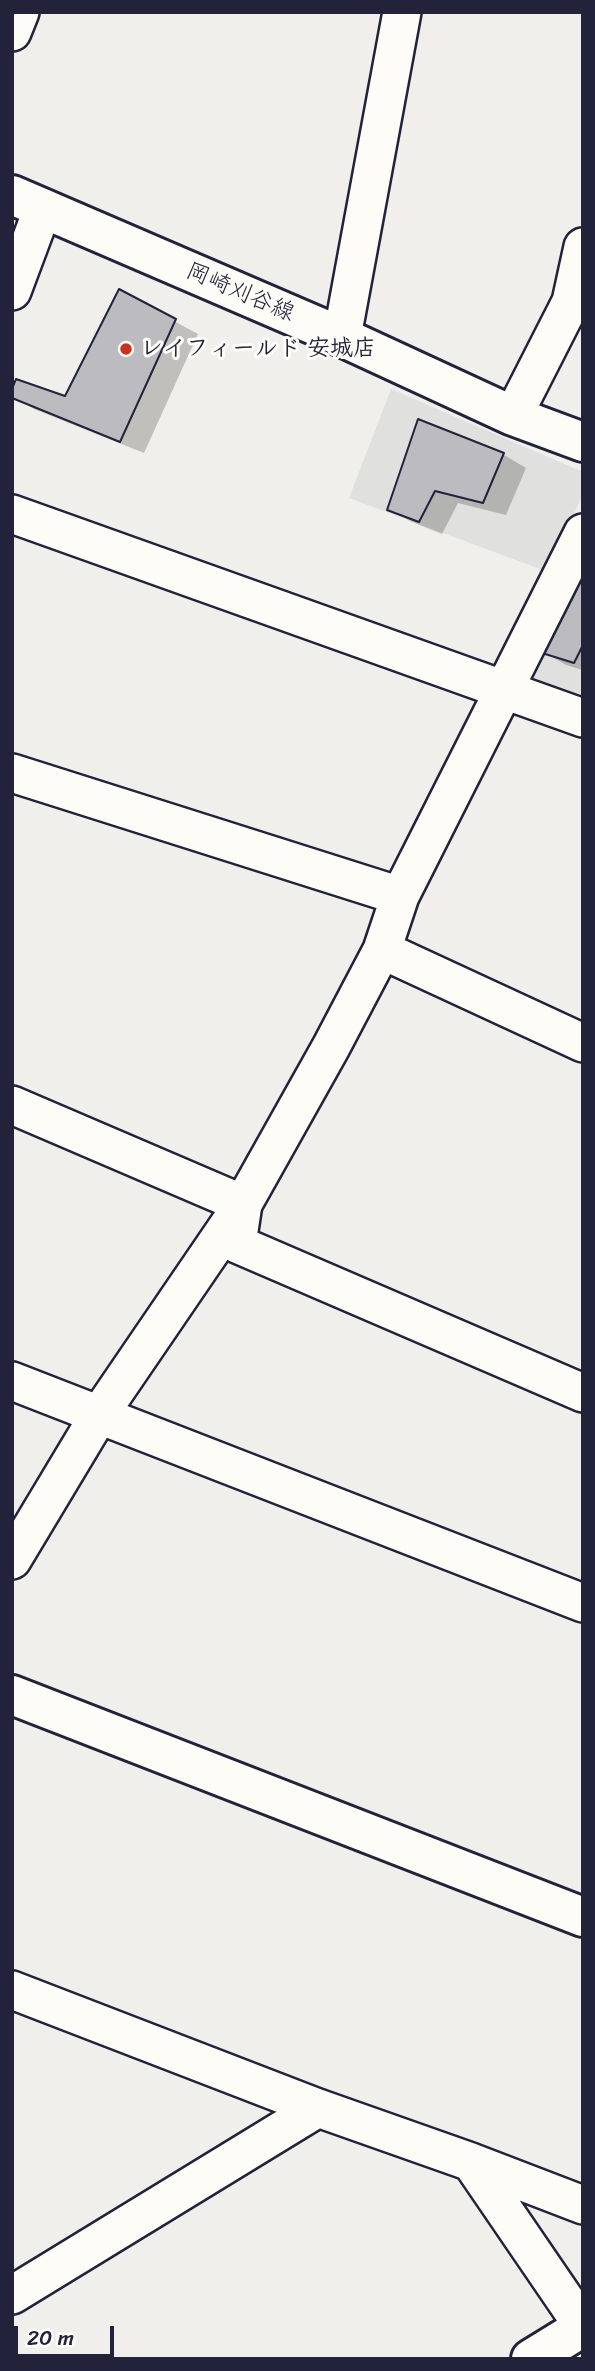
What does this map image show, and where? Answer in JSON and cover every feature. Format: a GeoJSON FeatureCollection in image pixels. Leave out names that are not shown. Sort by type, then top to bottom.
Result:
{"type":"FeatureCollection","features":[{"type":"Feature","properties":{"kind":"street"},"geometry":{"type":"LineString","coordinates":[[12,32],[20,12]]}},
{"type":"Feature","properties":{"kind":"street"},"geometry":{"type":"LineString","coordinates":[[341,337],[402,12]]}},
{"type":"Feature","properties":{"kind":"street"},"geometry":{"type":"LineString","coordinates":[[12,290],[28,202]]}},
{"type":"Feature","properties":{"kind":"street","name":"岡崎刈谷線"},"geometry":{"type":"LineString","coordinates":[[28,202],[341,337],[513,416],[583,442]]}},
{"type":"Feature","properties":{"kind":"street"},"geometry":{"type":"LineString","coordinates":[[513,416],[571,302],[583,247]]}},
{"type":"Feature","properties":{"kind":"street"},"geometry":{"type":"LineString","coordinates":[[12,514],[583,718]]}},
{"type":"Feature","properties":{"kind":"street"},"geometry":{"type":"LineString","coordinates":[[12,1560],[99,1415],[243,1204],[331,1047],[382,950],[400,896],[583,533]]}},
{"type":"Feature","properties":{"kind":"street"},"geometry":{"type":"LineString","coordinates":[[12,773],[400,896]]}},
{"type":"Feature","properties":{"kind":"street"},"geometry":{"type":"LineString","coordinates":[[382,950],[583,1042]]}},
{"type":"Feature","properties":{"kind":"street"},"geometry":{"type":"LineString","coordinates":[[12,1105],[243,1204]]}},
{"type":"Feature","properties":{"kind":"street"},"geometry":{"type":"LineString","coordinates":[[243,1204],[237,1244],[583,1393]]}},
{"type":"Feature","properties":{"kind":"street"},"geometry":{"type":"LineString","coordinates":[[12,1381],[583,1603]]}},
{"type":"Feature","properties":{"kind":"street"},"geometry":{"type":"LineString","coordinates":[[12,1695],[583,1917]]}},
{"type":"Feature","properties":{"kind":"street"},"geometry":{"type":"LineString","coordinates":[[12,1990],[318,2108],[583,2204]]}},
{"type":"Feature","properties":{"kind":"street"},"geometry":{"type":"LineString","coordinates":[[12,2295],[318,2108]]}},
{"type":"Feature","properties":{"kind":"street"},"geometry":{"type":"LineString","coordinates":[[471,2162],[583,2327],[531,2359]]}},
{"type":"Feature","properties":{"kind":"shaded area"},"geometry":{"type":"Polygon","coordinates":[[[391,389],[583,472],[583,494],[548,572],[349,498],[391,389]]]}},
{"type":"Feature","properties":{"kind":"shaded area"},"geometry":{"type":"Polygon","coordinates":[[[583,566],[583,698],[527,682],[583,566]]]}},
{"type":"Feature","properties":{"kind":"building","name":"レイフィールド 安城店"},"geometry":{"type":"Polygon","coordinates":[[[119,289],[176,319],[120,442],[12,398],[16,379],[65,396],[119,289]]]}},
{"type":"Feature","properties":{"kind":"building"},"geometry":{"type":"Polygon","coordinates":[[[418,419],[504,453],[483,503],[435,491],[419,522],[387,510],[418,419]]]}},
{"type":"Feature","properties":{"kind":"building"},"geometry":{"type":"Polygon","coordinates":[[[583,566],[583,645],[574,663],[542,653],[583,566]]]}},
{"type":"Feature","properties":{"kind":"place","name":"レイフィールド 安城店"},"geometry":{"type":"Point","coordinates":[126,349]}}]}
